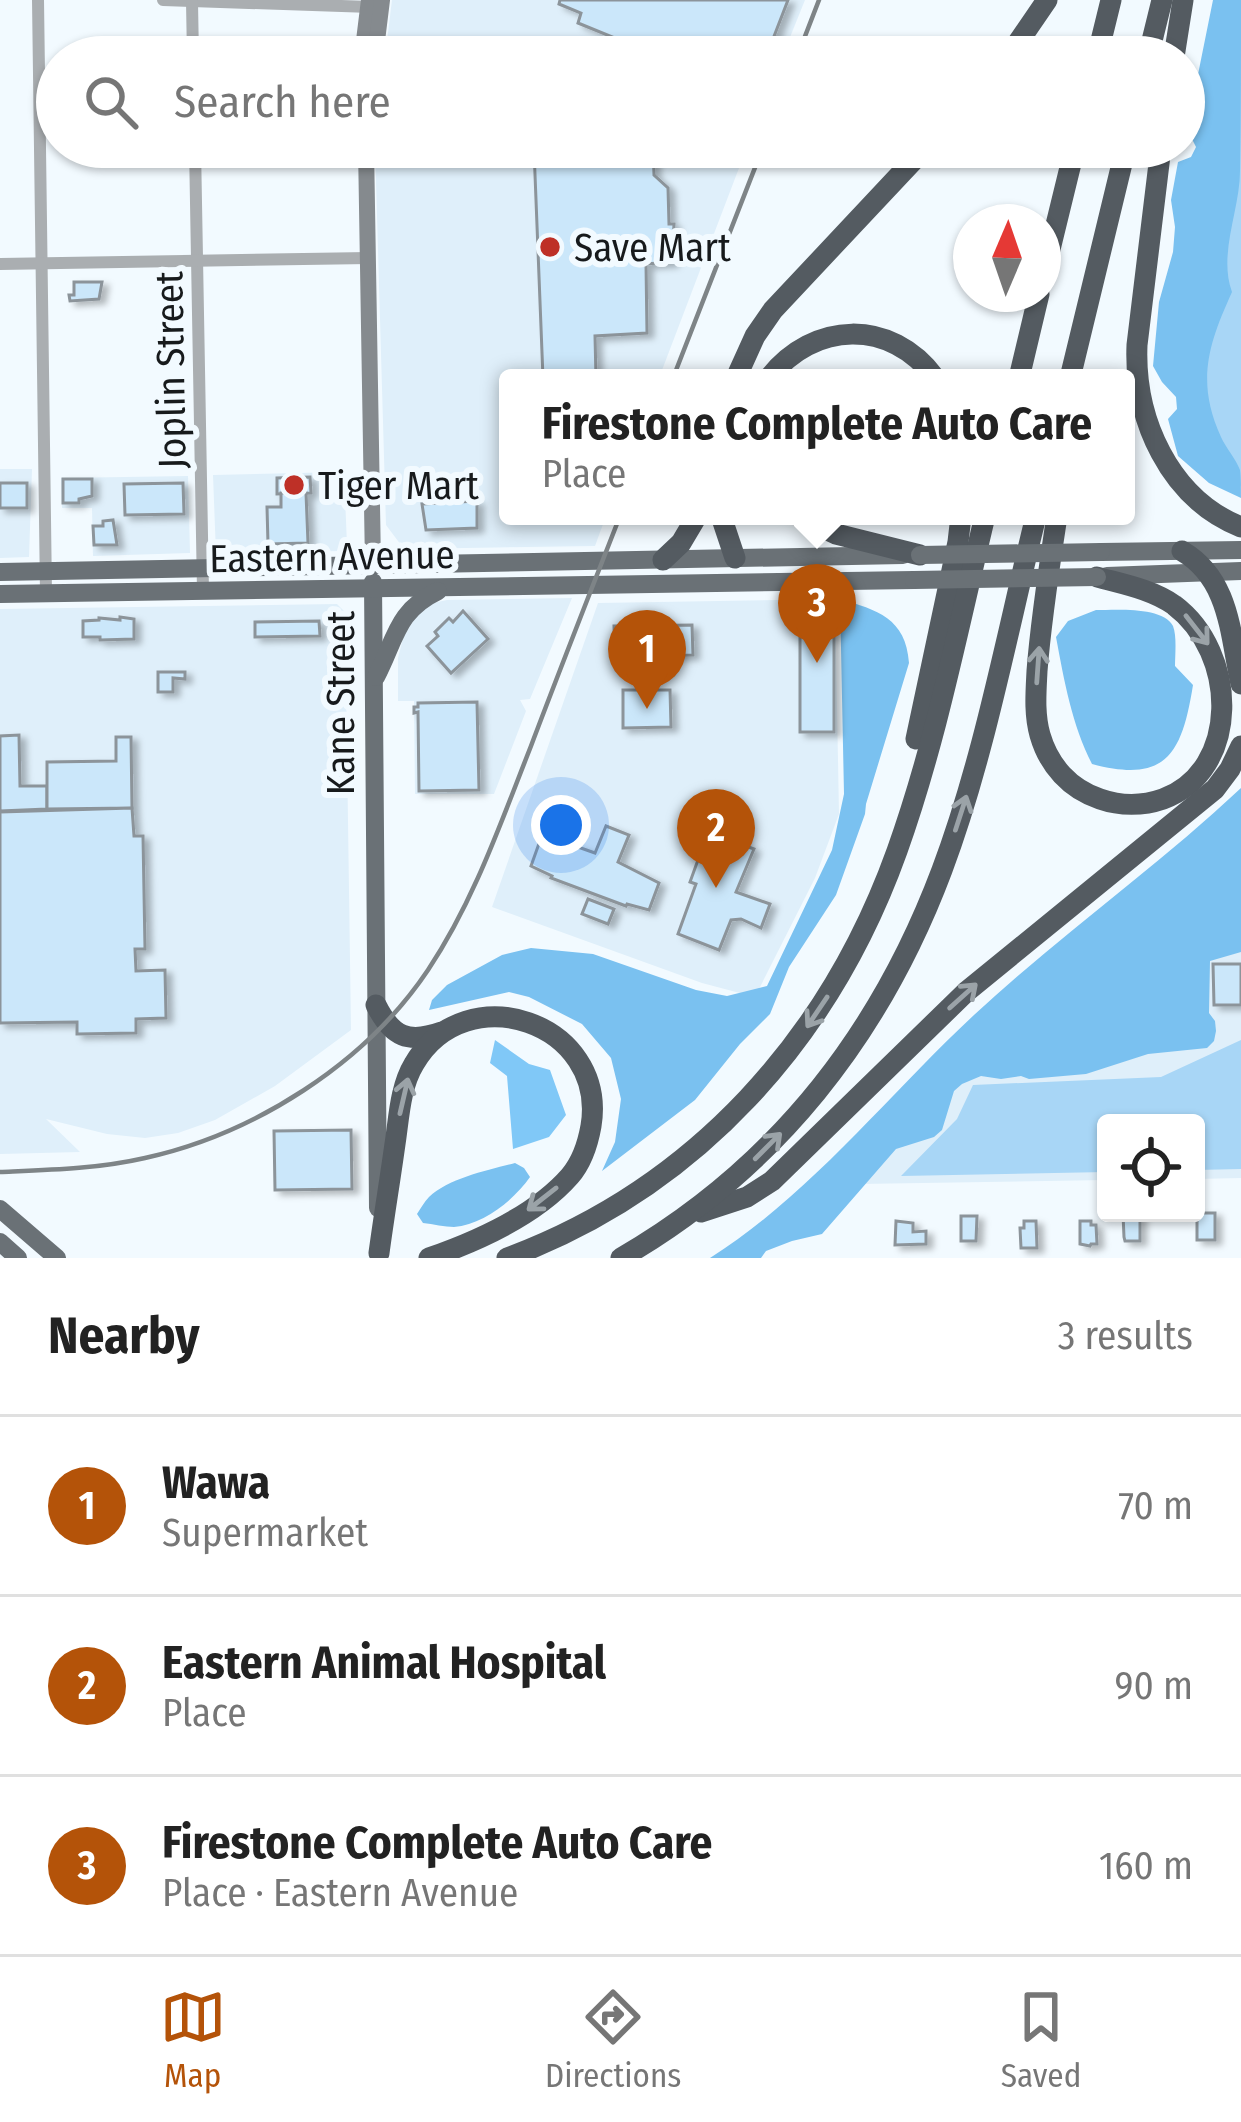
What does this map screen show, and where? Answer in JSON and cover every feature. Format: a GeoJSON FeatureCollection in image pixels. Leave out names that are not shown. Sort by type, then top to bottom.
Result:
{"type":"FeatureCollection","features":[{"type":"Feature","properties":{"kind":"highway"},"geometry":{"type":"LineString","coordinates":[[1022,36],[1047,0]]}},
{"type":"Feature","properties":{"kind":"highway"},"geometry":{"type":"LineString","coordinates":[[1102,36],[1111,0]]}},
{"type":"Feature","properties":{"kind":"highway"},"geometry":{"type":"LineString","coordinates":[[1153,36],[1162,0]]}},
{"type":"Feature","properties":{"kind":"highway"},"geometry":{"type":"LineString","coordinates":[[1178,36],[1184,0]]}},
{"type":"Feature","properties":{"kind":"highway"},"geometry":{"type":"LineString","coordinates":[[740,369],[773,310],[906,168]]}},
{"type":"Feature","properties":{"kind":"highway"},"geometry":{"type":"LineString","coordinates":[[1061,204],[1070,168]]}},
{"type":"Feature","properties":{"kind":"highway"},"geometry":{"type":"LineString","coordinates":[[1076,369],[1121,168]]}},
{"type":"Feature","properties":{"kind":"highway"},"geometry":{"type":"LineString","coordinates":[[1158,168],[1137,345],[1139,397],[1156,445],[1171,470],[1210,511],[1241,527]]}},
{"type":"Feature","properties":{"kind":"highway"},"geometry":{"type":"LineString","coordinates":[[1020,369],[1034,312]]}},
{"type":"Feature","properties":{"kind":"highway"},"geometry":{"type":"LineString","coordinates":[[777,369],[809,343],[856,333],[903,347],[929,369]]}},
{"type":"Feature","properties":{"kind":"highway"},"geometry":{"type":"LineString","coordinates":[[663,560],[694,525]]}},
{"type":"Feature","properties":{"kind":"highway"},"geometry":{"type":"LineString","coordinates":[[725,525],[735,558]]}},
{"type":"Feature","properties":{"kind":"highway"},"geometry":{"type":"LineString","coordinates":[[817,525],[920,555]]}},
{"type":"Feature","properties":{"kind":"highway"},"geometry":{"type":"LineString","coordinates":[[873,910],[908,777],[960,525]]}},
{"type":"Feature","properties":{"kind":"highway"},"geometry":{"type":"LineString","coordinates":[[507,1258],[579,1227],[680,1162],[722,1126],[821,1008],[850,959],[897,852],[920,780],[983,525]]}},
{"type":"Feature","properties":{"kind":"highway"},"geometry":{"type":"LineString","coordinates":[[622,1258],[707,1201],[794,1121],[861,1034],[891,984],[942,870],[967,794],[1034,525]]}},
{"type":"Feature","properties":{"kind":"highway"},"geometry":{"type":"LineString","coordinates":[[1056,525],[1039,641],[1036,716],[1040,735],[1057,770],[1088,795],[1133,805],[1156,802],[1196,781],[1212,761],[1226,727],[1225,685],[1218,662],[1189,618],[1150,592],[1096,577]]}},
{"type":"Feature","properties":{"kind":"highway"},"geometry":{"type":"LineString","coordinates":[[1182,551],[1199,561],[1219,588],[1241,684]]}},
{"type":"Feature","properties":{"kind":"highway"},"geometry":{"type":"LineString","coordinates":[[678,1220],[747,1197],[772,1181],[966,992],[1215,789],[1241,746]]}},
{"type":"Feature","properties":{"kind":"highway"},"geometry":{"type":"LineString","coordinates":[[376,1005],[384,1022],[403,1035],[417,1038],[444,1031]]}},
{"type":"Feature","properties":{"kind":"highway"},"geometry":{"type":"LineString","coordinates":[[379,1255],[407,1079],[426,1047],[460,1022],[496,1016],[540,1025],[574,1055],[585,1074],[593,1115],[582,1157],[571,1175],[523,1214],[429,1258]]}},
{"type":"Feature","properties":{"kind":"main road"},"geometry":{"type":"LineString","coordinates":[[367,36],[375,4]]}},
{"type":"Feature","properties":{"kind":"main road"},"geometry":{"type":"LineString","coordinates":[[375,4],[375,36]]}},
{"type":"Feature","properties":{"kind":"main road","name":"Kane Street"},"geometry":{"type":"LineString","coordinates":[[367,168],[379,1255]]}},
{"type":"Feature","properties":{"kind":"main road","name":"Eastern Avenue"},"geometry":{"type":"LineString","coordinates":[[0,572],[1241,550]]}},
{"type":"Feature","properties":{"kind":"main road"},"geometry":{"type":"LineString","coordinates":[[735,558],[736,583]]}},
{"type":"Feature","properties":{"kind":"main road","name":"Eastern Avenue"},"geometry":{"type":"LineString","coordinates":[[0,594],[1241,572]]}},
{"type":"Feature","properties":{"kind":"main road"},"geometry":{"type":"LineString","coordinates":[[373,681],[408,610],[446,588]]}},
{"type":"Feature","properties":{"kind":"main road"},"geometry":{"type":"LineString","coordinates":[[0,1209],[57,1258]]}},
{"type":"Feature","properties":{"kind":"main road"},"geometry":{"type":"LineString","coordinates":[[0,1242],[18,1258]]}},
{"type":"Feature","properties":{"kind":"street"},"geometry":{"type":"LineString","coordinates":[[38,0],[39,36]]}},
{"type":"Feature","properties":{"kind":"street"},"geometry":{"type":"LineString","coordinates":[[163,0],[375,4]]}},
{"type":"Feature","properties":{"kind":"street"},"geometry":{"type":"LineString","coordinates":[[192,2],[193,36]]}},
{"type":"Feature","properties":{"kind":"street"},"geometry":{"type":"LineString","coordinates":[[41,168],[46,593]]}},
{"type":"Feature","properties":{"kind":"street","name":"Joplin Street"},"geometry":{"type":"LineString","coordinates":[[195,168],[203,591]]}},
{"type":"Feature","properties":{"kind":"street"},"geometry":{"type":"LineString","coordinates":[[0,264],[369,258]]}},
{"type":"Feature","properties":{"kind":"shaded area"},"geometry":{"type":"Polygon","coordinates":[[[392,0],[805,0],[790,36],[388,36],[392,0]]]}},
{"type":"Feature","properties":{"kind":"shaded area"},"geometry":{"type":"Polygon","coordinates":[[[1213,0],[1241,0],[1240,171],[1227,263],[1232,292],[1211,347],[1207,381],[1213,417],[1240,470],[1241,498],[1209,483],[1178,456],[1168,419],[1177,409],[1176,397],[1153,366],[1159,302],[1173,252],[1171,200],[1177,168],[1205,168],[1205,40],[1213,0]]]}},
{"type":"Feature","properties":{"kind":"shaded area"},"geometry":{"type":"Polygon","coordinates":[[[1241,0],[1241,487],[1197,414],[1241,0]]]}},
{"type":"Feature","properties":{"kind":"shaded area"},"geometry":{"type":"Polygon","coordinates":[[[376,168],[739,168],[662,369],[499,369],[499,525],[603,525],[595,546],[404,549],[386,525],[376,168]]]}},
{"type":"Feature","properties":{"kind":"shaded area"},"geometry":{"type":"Polygon","coordinates":[[[0,469],[32,469],[29,557],[0,558],[0,469]]]}},
{"type":"Feature","properties":{"kind":"shaded area"},"geometry":{"type":"Polygon","coordinates":[[[344,472],[347,545],[340,551],[216,554],[213,475],[344,472]]]}},
{"type":"Feature","properties":{"kind":"shaded area"},"geometry":{"type":"Polygon","coordinates":[[[188,476],[190,553],[93,556],[92,508],[62,508],[61,478],[188,476]]]}},
{"type":"Feature","properties":{"kind":"shaded area"},"geometry":{"type":"Polygon","coordinates":[[[572,598],[530,699],[520,700],[526,711],[494,794],[415,794],[414,701],[398,701],[398,658],[403,638],[421,611],[447,600],[572,598]]]}},
{"type":"Feature","properties":{"kind":"shaded area"},"geometry":{"type":"Polygon","coordinates":[[[835,599],[839,814],[815,878],[755,997],[702,983],[492,907],[598,603],[835,599]]]}},
{"type":"Feature","properties":{"kind":"shaded area"},"geometry":{"type":"Polygon","coordinates":[[[840,599],[877,612],[896,626],[909,663],[836,895],[789,967],[770,1014],[695,1100],[602,1171],[615,1142],[621,1099],[611,1058],[582,1024],[509,992],[429,1010],[432,1000],[447,985],[502,955],[531,948],[593,954],[727,996],[767,986],[832,850],[844,794],[840,599]]]}},
{"type":"Feature","properties":{"kind":"shaded area"},"geometry":{"type":"Polygon","coordinates":[[[337,604],[345,612],[351,1030],[275,1086],[215,1120],[145,1138],[46,1119],[80,1152],[0,1154],[0,609],[337,604]]]}},
{"type":"Feature","properties":{"kind":"shaded area"},"geometry":{"type":"Polygon","coordinates":[[[1096,610],[1149,612],[1173,626],[1175,666],[1193,685],[1176,745],[1154,766],[1138,770],[1092,764],[1079,734],[1056,637],[1068,621],[1096,610]]]}},
{"type":"Feature","properties":{"kind":"shaded area"},"geometry":{"type":"Polygon","coordinates":[[[1241,788],[1241,952],[1210,961],[1209,1013],[1216,1031],[1207,1048],[1148,1054],[1086,1074],[1029,1079],[981,1076],[962,1084],[954,1091],[942,1130],[896,1149],[822,1234],[766,1251],[761,1258],[710,1258],[782,1204],[1007,986],[1241,788]]]}},
{"type":"Feature","properties":{"kind":"shaded area"},"geometry":{"type":"Polygon","coordinates":[[[1241,911],[1241,1178],[1205,1179],[1205,1114],[1097,1114],[1097,1180],[859,1184],[926,1103],[1241,911]]]}},
{"type":"Feature","properties":{"kind":"shaded area"},"geometry":{"type":"Polygon","coordinates":[[[495,1040],[529,1064],[550,1070],[566,1115],[549,1137],[513,1149],[507,1076],[490,1063],[495,1040]]]}},
{"type":"Feature","properties":{"kind":"shaded area"},"geometry":{"type":"Polygon","coordinates":[[[1241,1040],[1241,1169],[1205,1170],[1205,1114],[1097,1114],[1097,1172],[901,1176],[957,1119],[973,1085],[1161,1077],[1241,1040]]]}},
{"type":"Feature","properties":{"kind":"shaded area"},"geometry":{"type":"Polygon","coordinates":[[[515,1163],[530,1177],[487,1216],[454,1227],[423,1223],[417,1214],[429,1197],[447,1185],[515,1163]]]}},
{"type":"Feature","properties":{"kind":"building"},"geometry":{"type":"Polygon","coordinates":[[[560,0],[788,0],[774,36],[610,36],[578,23],[581,13],[559,4],[560,0]]]}},
{"type":"Feature","properties":{"kind":"building"},"geometry":{"type":"Polygon","coordinates":[[[535,168],[654,168],[654,175],[668,188],[669,224],[674,224],[672,262],[646,264],[647,333],[595,336],[596,369],[543,369],[535,168]]]}},
{"type":"Feature","properties":{"kind":"building"},"geometry":{"type":"Polygon","coordinates":[[[74,282],[102,282],[99,299],[70,301],[74,282]]]}},
{"type":"Feature","properties":{"kind":"building","name":"Tiger Mart"},"geometry":{"type":"Polygon","coordinates":[[[310,477],[311,493],[277,494],[277,478],[310,477]]]}},
{"type":"Feature","properties":{"kind":"building"},"geometry":{"type":"Polygon","coordinates":[[[63,479],[92,479],[92,496],[79,503],[63,503],[63,479]]]}},
{"type":"Feature","properties":{"kind":"building"},"geometry":{"type":"Polygon","coordinates":[[[0,483],[27,483],[27,508],[0,508],[0,483]]]}},
{"type":"Feature","properties":{"kind":"building"},"geometry":{"type":"Polygon","coordinates":[[[183,483],[184,514],[125,515],[124,484],[183,483]]]}},
{"type":"Feature","properties":{"kind":"building"},"geometry":{"type":"Polygon","coordinates":[[[281,493],[306,493],[308,543],[268,544],[267,507],[281,507],[281,493]]]}},
{"type":"Feature","properties":{"kind":"building"},"geometry":{"type":"Polygon","coordinates":[[[477,501],[477,528],[426,530],[422,504],[477,501]]]}},
{"type":"Feature","properties":{"kind":"building"},"geometry":{"type":"Polygon","coordinates":[[[113,520],[117,545],[94,545],[93,526],[113,520]]]}},
{"type":"Feature","properties":{"kind":"building"},"geometry":{"type":"Polygon","coordinates":[[[463,611],[488,639],[451,673],[427,646],[449,618],[453,622],[463,611]]]}},
{"type":"Feature","properties":{"kind":"building"},"geometry":{"type":"Polygon","coordinates":[[[134,619],[134,639],[83,637],[83,621],[134,619]]]}},
{"type":"Feature","properties":{"kind":"building"},"geometry":{"type":"Polygon","coordinates":[[[319,621],[320,636],[255,637],[255,622],[319,621]]]}},
{"type":"Feature","properties":{"kind":"building"},"geometry":{"type":"Polygon","coordinates":[[[692,625],[693,655],[615,656],[614,626],[692,625]]]}},
{"type":"Feature","properties":{"kind":"building"},"geometry":{"type":"Polygon","coordinates":[[[800,629],[834,629],[834,732],[800,732],[800,629]]]}},
{"type":"Feature","properties":{"kind":"building"},"geometry":{"type":"Polygon","coordinates":[[[158,672],[185,672],[185,679],[173,678],[173,692],[158,692],[158,672]]]}},
{"type":"Feature","properties":{"kind":"building"},"geometry":{"type":"Polygon","coordinates":[[[623,690],[670,690],[671,727],[623,728],[623,690]]]}},
{"type":"Feature","properties":{"kind":"building"},"geometry":{"type":"Polygon","coordinates":[[[477,702],[479,790],[419,791],[418,712],[414,713],[414,707],[418,703],[477,702]]]}},
{"type":"Feature","properties":{"kind":"building"},"geometry":{"type":"Polygon","coordinates":[[[19,735],[20,786],[47,786],[47,809],[0,811],[0,736],[19,735]]]}},
{"type":"Feature","properties":{"kind":"building"},"geometry":{"type":"Polygon","coordinates":[[[116,737],[131,737],[132,808],[47,809],[47,762],[116,761],[116,737]]]}},
{"type":"Feature","properties":{"kind":"building"},"geometry":{"type":"Polygon","coordinates":[[[132,808],[134,836],[143,836],[145,949],[135,949],[136,971],[165,970],[166,1018],[136,1019],[136,1033],[77,1034],[77,1022],[0,1023],[0,812],[132,808]]]}},
{"type":"Feature","properties":{"kind":"building"},"geometry":{"type":"Polygon","coordinates":[[[606,826],[629,835],[618,862],[659,883],[649,910],[626,906],[531,866],[541,838],[595,853],[606,826]]]}},
{"type":"Feature","properties":{"kind":"building"},"geometry":{"type":"Polygon","coordinates":[[[716,831],[754,849],[736,892],[770,904],[761,928],[731,920],[719,950],[678,934],[696,884],[690,882],[703,846],[709,849],[716,831]]]}},
{"type":"Feature","properties":{"kind":"building"},"geometry":{"type":"Polygon","coordinates":[[[588,899],[614,909],[608,924],[582,914],[588,899]]]}},
{"type":"Feature","properties":{"kind":"building"},"geometry":{"type":"Polygon","coordinates":[[[1213,964],[1241,964],[1241,1005],[1214,1005],[1213,964]]]}},
{"type":"Feature","properties":{"kind":"building"},"geometry":{"type":"Polygon","coordinates":[[[351,1130],[352,1189],[275,1190],[274,1131],[351,1130]]]}},
{"type":"Feature","properties":{"kind":"building"},"geometry":{"type":"Polygon","coordinates":[[[1205,1213],[1215,1213],[1215,1240],[1197,1240],[1197,1222],[1205,1222],[1205,1213]]]}},
{"type":"Feature","properties":{"kind":"building"},"geometry":{"type":"Polygon","coordinates":[[[961,1216],[977,1216],[976,1241],[961,1241],[961,1216]]]}},
{"type":"Feature","properties":{"kind":"building"},"geometry":{"type":"Polygon","coordinates":[[[896,1221],[913,1223],[913,1232],[926,1231],[926,1244],[895,1245],[896,1221]]]}},
{"type":"Feature","properties":{"kind":"building"},"geometry":{"type":"Polygon","coordinates":[[[1024,1221],[1036,1221],[1037,1248],[1021,1248],[1024,1221]]]}},
{"type":"Feature","properties":{"kind":"building"},"geometry":{"type":"Polygon","coordinates":[[[1080,1221],[1096,1225],[1097,1244],[1080,1244],[1080,1221]]]}},
{"type":"Feature","properties":{"kind":"building"},"geometry":{"type":"Polygon","coordinates":[[[1124,1222],[1140,1222],[1140,1241],[1125,1241],[1124,1222]]]}},
{"type":"Feature","properties":{"kind":"railway"},"geometry":{"type":"LineString","coordinates":[[805,36],[819,0]]}},
{"type":"Feature","properties":{"kind":"railway"},"geometry":{"type":"LineString","coordinates":[[677,369],[755,168]]}},
{"type":"Feature","properties":{"kind":"railway"},"geometry":{"type":"LineString","coordinates":[[0,1172],[109,1165],[186,1147],[266,1113],[373,1036],[428,970],[473,889],[617,525]]}},
{"type":"Feature","properties":{"kind":"place","name":"Save Mart"},"geometry":{"type":"Point","coordinates":[550,247]}},
{"type":"Feature","properties":{"kind":"place","name":"Tiger Mart"},"geometry":{"type":"Point","coordinates":[294,485]}},
{"type":"Feature","properties":{"kind":"place","name":"Firestone Complete Auto Care"},"geometry":{"type":"Point","coordinates":[817,663]}},
{"type":"Feature","properties":{"kind":"place","name":"Wawa"},"geometry":{"type":"Point","coordinates":[647,709]}},
{"type":"Feature","properties":{"kind":"place","name":"Eastern Animal Hospital"},"geometry":{"type":"Point","coordinates":[716,888]}}]}
